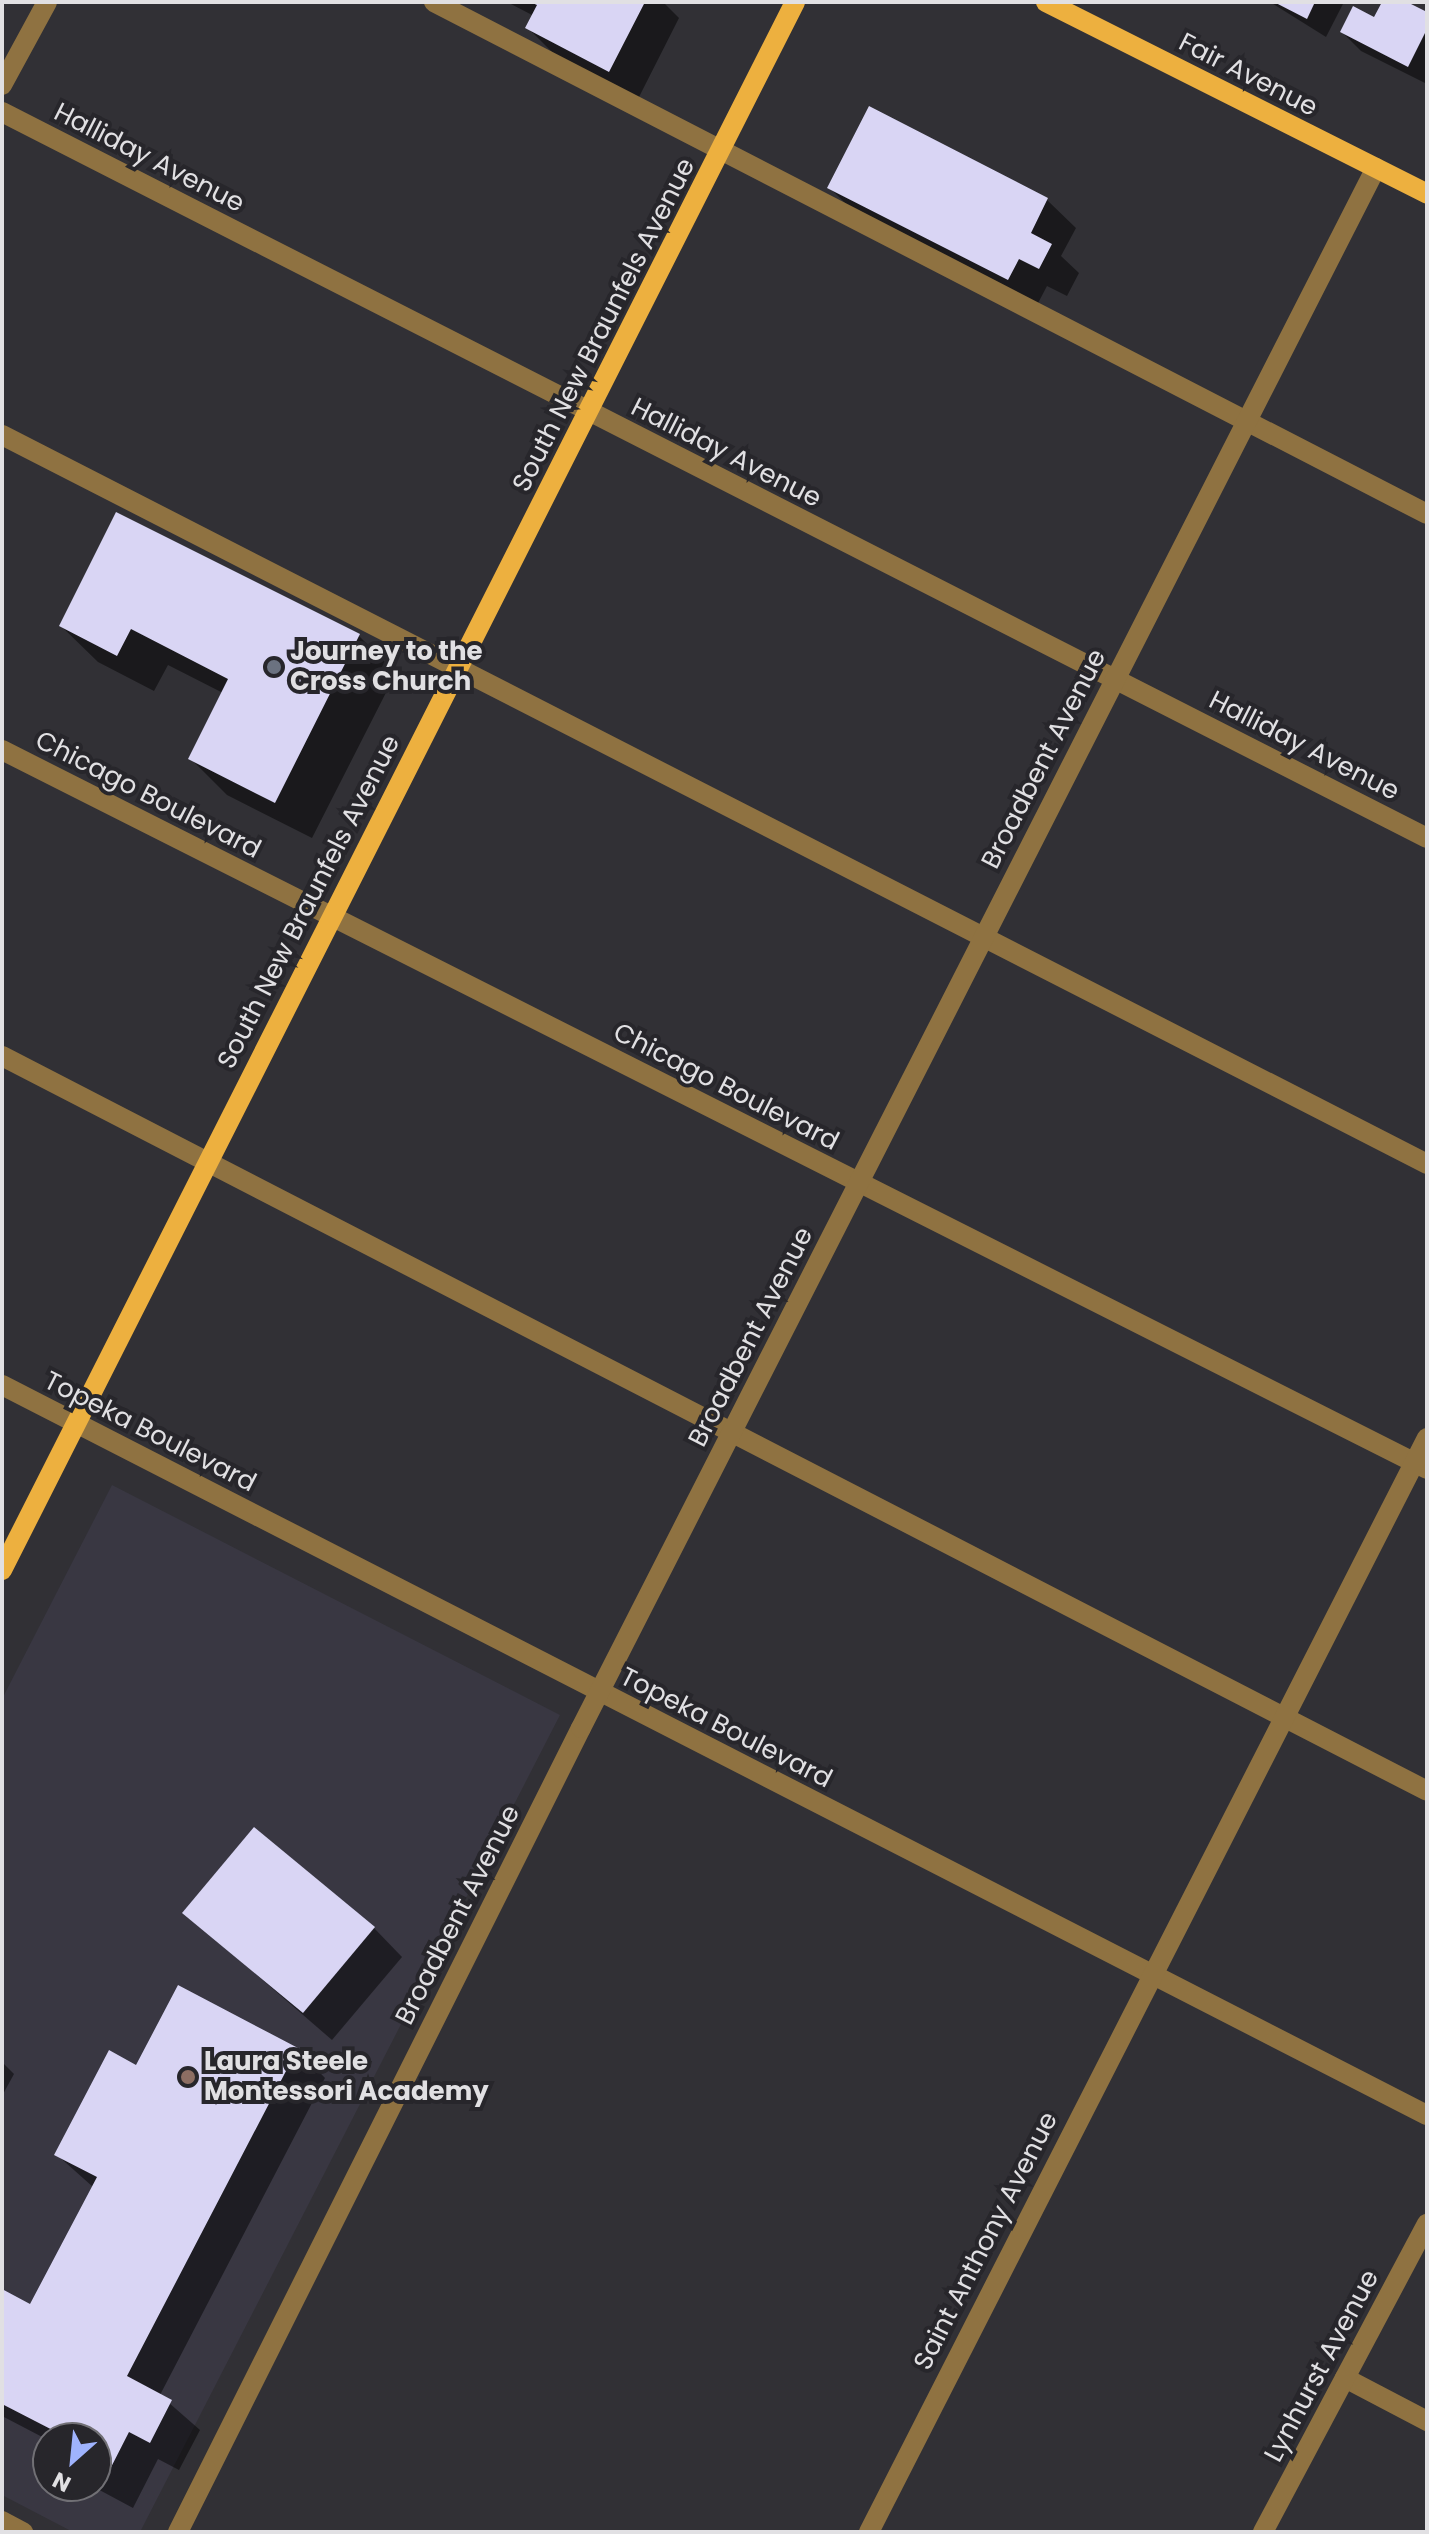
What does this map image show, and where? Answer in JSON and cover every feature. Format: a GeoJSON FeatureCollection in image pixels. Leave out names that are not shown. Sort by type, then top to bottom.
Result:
{"type":"FeatureCollection","features":[{"type":"Feature","properties":{"kind":"main road","name":"South New Braunfels Avenue"},"geometry":{"type":"LineString","coordinates":[[2,1570],[328,916],[590,414],[795,2]]}},
{"type":"Feature","properties":{"kind":"main road","name":"Fair Avenue"},"geometry":{"type":"LineString","coordinates":[[1050,3],[1427,194]]}},
{"type":"Feature","properties":{"kind":"street"},"geometry":{"type":"LineString","coordinates":[[2,85],[47,2]]}},
{"type":"Feature","properties":{"kind":"street"},"geometry":{"type":"LineString","coordinates":[[434,2],[1427,514]]}},
{"type":"Feature","properties":{"kind":"street","name":"Halliday Avenue"},"geometry":{"type":"LineString","coordinates":[[2,112],[1427,838]]}},
{"type":"Feature","properties":{"kind":"street","name":"Broadbent Avenue"},"geometry":{"type":"LineString","coordinates":[[178,2532],[599,1692],[1376,168]]}},
{"type":"Feature","properties":{"kind":"street"},"geometry":{"type":"LineString","coordinates":[[2,435],[1427,1164]]}},
{"type":"Feature","properties":{"kind":"street","name":"Chicago Boulevard"},"geometry":{"type":"LineString","coordinates":[[2,750],[1420,1466]]}},
{"type":"Feature","properties":{"kind":"street"},"geometry":{"type":"LineString","coordinates":[[2,1056],[1427,1791]]}},
{"type":"Feature","properties":{"kind":"street","name":"Topeka Boulevard"},"geometry":{"type":"LineString","coordinates":[[2,1385],[1427,2115]]}},
{"type":"Feature","properties":{"kind":"street","name":"Saint Anthony Avenue"},"geometry":{"type":"LineString","coordinates":[[869,2532],[1150,1974],[1283,1717],[1420,1466],[1427,1438]]}},
{"type":"Feature","properties":{"kind":"street","name":"Lynhurst Avenue"},"geometry":{"type":"LineString","coordinates":[[1263,2532],[1427,2224]]}},
{"type":"Feature","properties":{"kind":"street"},"geometry":{"type":"LineString","coordinates":[[1345,2378],[1427,2421]]}},
{"type":"Feature","properties":{"kind":"street"},"geometry":{"type":"LineString","coordinates":[[2,2521],[23,2532]]}},
{"type":"Feature","properties":{"kind":"shaded area","name":"Laura Steele Montessori Academy"},"geometry":{"type":"Polygon","coordinates":[[[112,1485],[560,1715],[140,2532],[73,2532],[2,2495],[2,1699],[112,1485]]]}},
{"type":"Feature","properties":{"kind":"building"},"geometry":{"type":"Polygon","coordinates":[[[530,2],[645,2],[609,72],[525,28],[537,5],[530,2]]]}},
{"type":"Feature","properties":{"kind":"building"},"geometry":{"type":"Polygon","coordinates":[[[1274,2],[1315,2],[1307,19],[1274,2]]]}},
{"type":"Feature","properties":{"kind":"building"},"geometry":{"type":"Polygon","coordinates":[[[1382,2],[1407,2],[1427,12],[1427,29],[1408,67],[1340,32],[1353,6],[1374,17],[1382,2]]]}},
{"type":"Feature","properties":{"kind":"building"},"geometry":{"type":"Polygon","coordinates":[[[869,106],[1048,198],[1031,233],[1052,244],[1039,269],[1019,259],[1008,280],[827,188],[869,106]]]}},
{"type":"Feature","properties":{"kind":"building","name":"Journey to the Cross Church"},"geometry":{"type":"Polygon","coordinates":[[[116,512],[360,634],[275,803],[188,759],[228,679],[131,629],[117,656],[59,626],[116,512]]]}},
{"type":"Feature","properties":{"kind":"building"},"geometry":{"type":"Polygon","coordinates":[[[254,1827],[375,1927],[303,2013],[182,1913],[254,1827]]]}},
{"type":"Feature","properties":{"kind":"building"},"geometry":{"type":"Polygon","coordinates":[[[178,1985],[298,2048],[127,2376],[172,2400],[150,2443],[129,2432],[112,2465],[112,2422],[37,2422],[2,2404],[2,2289],[30,2304],[97,2177],[54,2155],[109,2050],[136,2065],[178,1985]]]}},
{"type":"Feature","properties":{"kind":"place","name":"Journey to the Cross Church"},"geometry":{"type":"Point","coordinates":[274,667]}},
{"type":"Feature","properties":{"kind":"place","name":"Laura Steele Montessori Academy"},"geometry":{"type":"Point","coordinates":[188,2077]}}]}
